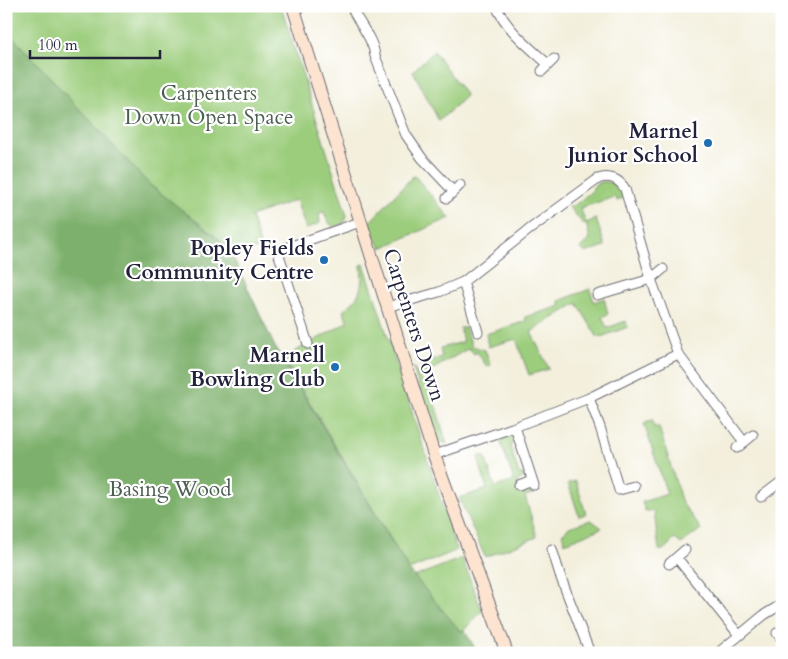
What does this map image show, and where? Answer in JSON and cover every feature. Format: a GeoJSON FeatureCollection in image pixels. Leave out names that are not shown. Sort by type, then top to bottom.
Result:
{"type":"FeatureCollection","features":[{"type":"Feature","properties":{"kind":"street","name":"Carpenters Down"},"geometry":{"type":"LineString","coordinates":[[293,6],[434,454],[507,653]]}},
{"type":"Feature","properties":{"kind":"street"},"geometry":{"type":"LineString","coordinates":[[351,6],[356,20],[374,48],[375,56],[406,135],[422,158],[454,191]]}},
{"type":"Feature","properties":{"kind":"street"},"geometry":{"type":"LineString","coordinates":[[496,6],[504,21],[548,65]]}},
{"type":"Feature","properties":{"kind":"street"},"geometry":{"type":"LineString","coordinates":[[387,307],[439,292],[463,282],[593,182],[607,177],[617,180],[625,189],[651,279],[678,354],[741,445],[753,435]]}},
{"type":"Feature","properties":{"kind":"street"},"geometry":{"type":"LineString","coordinates":[[308,344],[279,255],[283,249],[360,222]]}},
{"type":"Feature","properties":{"kind":"street"},"geometry":{"type":"LineString","coordinates":[[597,295],[651,279],[663,269]]}},
{"type":"Feature","properties":{"kind":"street"},"geometry":{"type":"LineString","coordinates":[[463,282],[478,332]]}},
{"type":"Feature","properties":{"kind":"street"},"geometry":{"type":"LineString","coordinates":[[434,454],[515,427],[589,398],[678,354]]}},
{"type":"Feature","properties":{"kind":"street"},"geometry":{"type":"LineString","coordinates":[[589,398],[619,490],[634,486]]}},
{"type":"Feature","properties":{"kind":"street"},"geometry":{"type":"LineString","coordinates":[[515,427],[533,482],[519,485]]}},
{"type":"Feature","properties":{"kind":"street"},"geometry":{"type":"LineString","coordinates":[[761,497],[782,481]]}},
{"type":"Feature","properties":{"kind":"street"},"geometry":{"type":"LineString","coordinates":[[552,549],[590,653]]}},
{"type":"Feature","properties":{"kind":"street"},"geometry":{"type":"LineString","coordinates":[[684,550],[673,561],[739,635]]}},
{"type":"Feature","properties":{"kind":"street"},"geometry":{"type":"LineString","coordinates":[[718,653],[739,635],[782,604]]}},
{"type":"Feature","properties":{"kind":"green space","name":"Basing Wood"},"geometry":{"type":"Polygon","coordinates":[[[6,6],[281,6],[347,216],[343,224],[334,227],[328,222],[324,212],[319,213],[320,223],[306,229],[296,200],[251,216],[261,247],[233,258],[252,309],[459,653],[6,653],[6,210],[105,137],[6,30],[6,6]]]}},
{"type":"Feature","properties":{"kind":"green space","name":"Basing Wood"},"geometry":{"type":"Polygon","coordinates":[[[6,30],[149,184],[228,246],[276,349],[409,570],[460,631],[464,630],[478,653],[6,653],[6,30]]]}},
{"type":"Feature","properties":{"kind":"green space"},"geometry":{"type":"Polygon","coordinates":[[[434,51],[466,96],[439,121],[413,71],[434,51]]]}},
{"type":"Feature","properties":{"kind":"green space"},"geometry":{"type":"Polygon","coordinates":[[[414,175],[450,218],[381,248],[368,224],[414,175]]]}},
{"type":"Feature","properties":{"kind":"green space"},"geometry":{"type":"Polygon","coordinates":[[[601,182],[609,182],[615,186],[623,198],[617,201],[615,197],[580,208],[586,223],[584,225],[569,207],[575,205],[593,190],[593,187],[601,182]]]}},
{"type":"Feature","properties":{"kind":"green space"},"geometry":{"type":"Polygon","coordinates":[[[596,219],[605,246],[585,253],[580,248],[590,239],[586,223],[596,219]]]}},
{"type":"Feature","properties":{"kind":"green space"},"geometry":{"type":"Polygon","coordinates":[[[364,264],[456,547],[455,551],[409,570],[283,358],[348,322],[343,311],[354,301],[360,291],[362,280],[361,265],[364,264]]]}},
{"type":"Feature","properties":{"kind":"green space"},"geometry":{"type":"Polygon","coordinates":[[[590,289],[594,302],[604,298],[608,314],[602,317],[607,328],[626,321],[628,327],[598,338],[577,303],[531,332],[549,369],[529,375],[516,339],[488,347],[486,334],[526,321],[525,317],[561,306],[559,301],[590,289]]]}},
{"type":"Feature","properties":{"kind":"green space"},"geometry":{"type":"Polygon","coordinates":[[[465,327],[472,346],[485,350],[491,365],[487,367],[477,352],[474,354],[469,348],[423,375],[420,363],[442,358],[440,348],[463,342],[460,328],[465,327]]]}},
{"type":"Feature","properties":{"kind":"green space"},"geometry":{"type":"Polygon","coordinates":[[[413,367],[432,394],[447,444],[435,439],[413,367]]]}},
{"type":"Feature","properties":{"kind":"green space"},"geometry":{"type":"Polygon","coordinates":[[[652,420],[654,427],[659,427],[682,503],[701,529],[681,544],[675,539],[663,550],[659,550],[654,511],[645,511],[642,502],[667,494],[644,424],[652,420]]]}},
{"type":"Feature","properties":{"kind":"green space"},"geometry":{"type":"Polygon","coordinates":[[[512,436],[516,441],[510,446],[519,474],[526,473],[523,478],[517,481],[519,489],[529,489],[532,494],[525,496],[537,537],[485,557],[459,498],[487,489],[478,458],[481,455],[485,457],[495,487],[514,481],[499,437],[512,436]]]}},
{"type":"Feature","properties":{"kind":"green space"},"geometry":{"type":"Polygon","coordinates":[[[576,481],[586,514],[579,516],[568,483],[576,481]]]}},
{"type":"Feature","properties":{"kind":"green space"},"geometry":{"type":"Polygon","coordinates":[[[591,520],[602,528],[565,543],[562,534],[569,527],[591,520]]]}},
{"type":"Feature","properties":{"kind":"green space"},"geometry":{"type":"Polygon","coordinates":[[[462,558],[482,611],[464,630],[460,631],[414,577],[462,558]]]}},
{"type":"Feature","properties":{"kind":"place","name":"Marnel Junior School"},"geometry":{"type":"Point","coordinates":[708,143]}},
{"type":"Feature","properties":{"kind":"place","name":"Popley Fields Community Centre"},"geometry":{"type":"Point","coordinates":[324,260]}},
{"type":"Feature","properties":{"kind":"place","name":"Marnell Bowling Club"},"geometry":{"type":"Point","coordinates":[335,367]}},
{"type":"Feature","properties":{"kind":"park label","name":"Carpenters Down Open Space"},"geometry":{"type":"Point","coordinates":[209,105]}}]}
